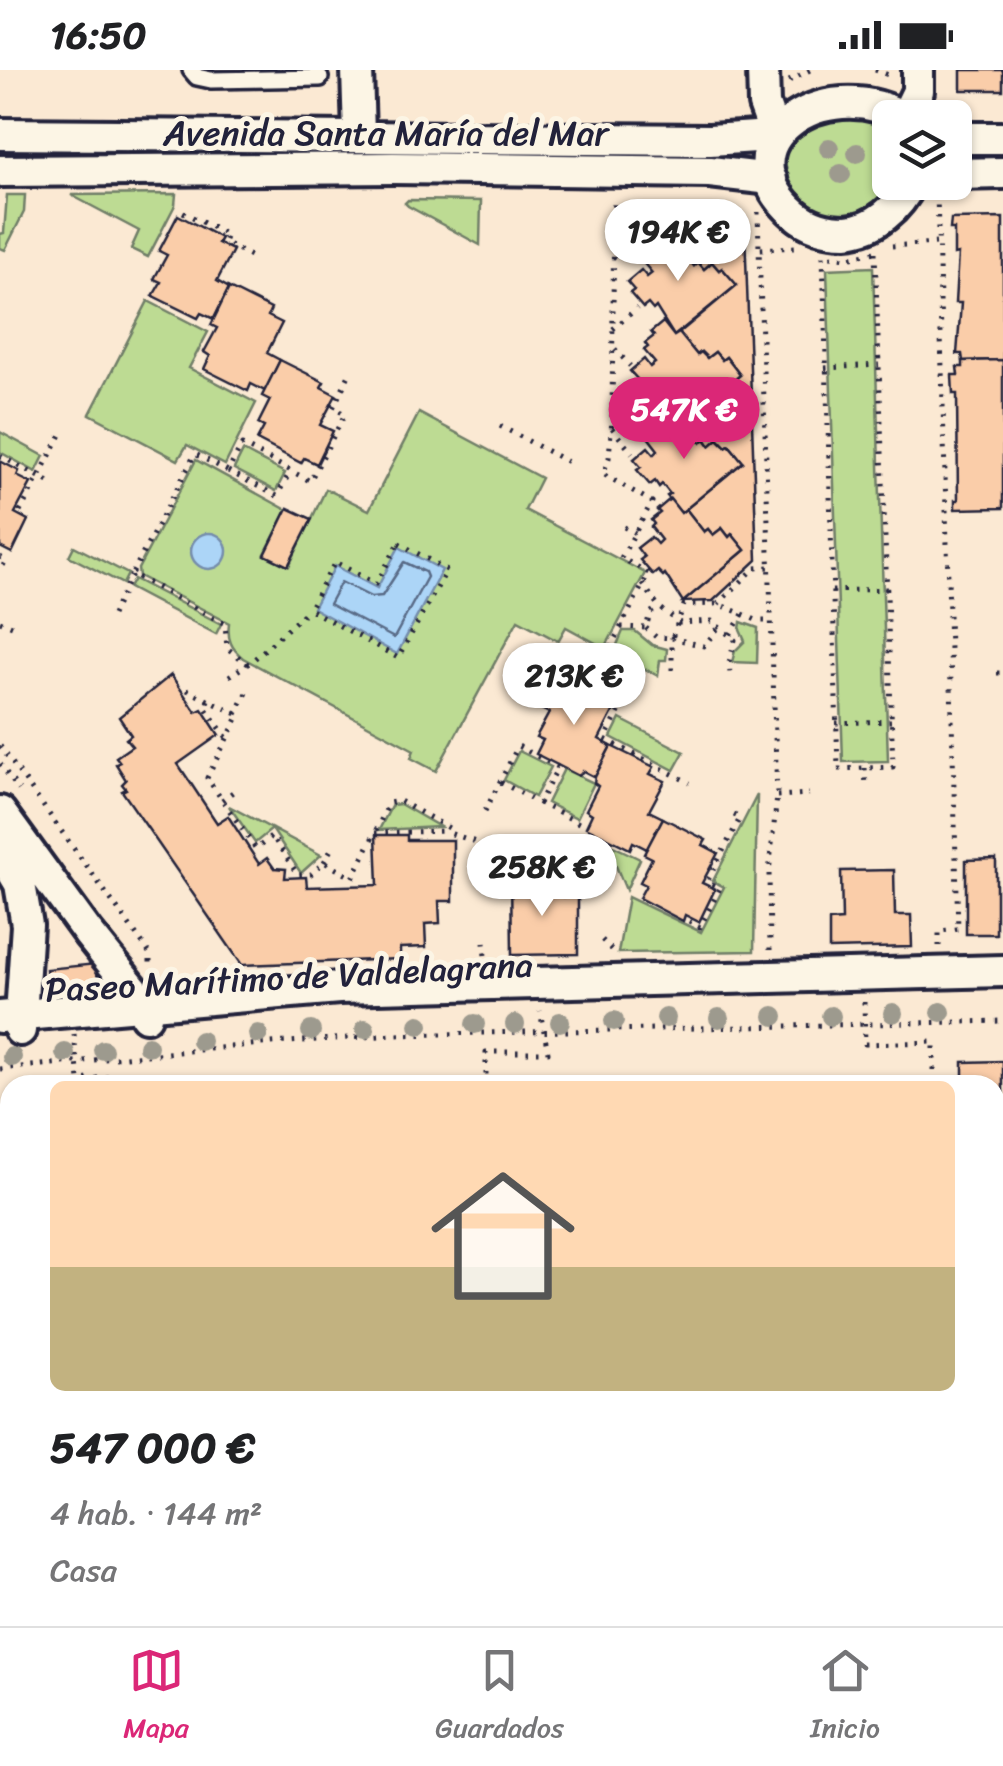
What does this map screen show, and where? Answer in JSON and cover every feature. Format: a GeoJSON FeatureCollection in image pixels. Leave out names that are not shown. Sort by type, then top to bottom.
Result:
{"type":"FeatureCollection","features":[{"type":"Feature","properties":{"kind":"street"},"geometry":{"type":"LineString","coordinates":[[357,70],[359,135]]}},
{"type":"Feature","properties":{"kind":"street"},"geometry":{"type":"LineString","coordinates":[[762,70],[764,104],[772,132]]}},
{"type":"Feature","properties":{"kind":"street"},"geometry":{"type":"LineString","coordinates":[[914,100],[918,70]]}},
{"type":"Feature","properties":{"kind":"street"},"geometry":{"type":"LineString","coordinates":[[890,100],[870,88],[836,84],[803,94],[785,109],[772,132],[768,157],[771,179],[785,205],[803,220],[824,229],[848,231],[870,225],[909,200]]}},
{"type":"Feature","properties":{"kind":"street","name":"Avenida Santa María del Mar"},"geometry":{"type":"LineString","coordinates":[[0,134],[710,140],[772,132]]}},
{"type":"Feature","properties":{"kind":"street"},"geometry":{"type":"LineString","coordinates":[[972,138],[1003,138]]}},
{"type":"Feature","properties":{"kind":"street","name":"Avenida Santa María del Mar"},"geometry":{"type":"LineString","coordinates":[[0,171],[393,168],[710,172],[771,179]]}},
{"type":"Feature","properties":{"kind":"street"},"geometry":{"type":"LineString","coordinates":[[972,177],[1003,173]]}},
{"type":"Feature","properties":{"kind":"street"},"geometry":{"type":"LineString","coordinates":[[0,812],[88,933],[147,999]]}},
{"type":"Feature","properties":{"kind":"street"},"geometry":{"type":"LineString","coordinates":[[0,850],[20,884],[27,925],[10,1024]]}},
{"type":"Feature","properties":{"kind":"street","name":"Paseo Marítimo de Valdelagrana"},"geometry":{"type":"LineString","coordinates":[[10,1024],[147,999],[339,988],[1003,971]]}},
{"type":"Feature","properties":{"kind":"street","name":"Paseo Marítimo de Valdelagrana"},"geometry":{"type":"LineString","coordinates":[[147,999],[340,1005],[1003,987]]}},
{"type":"Feature","properties":{"kind":"lane"},"geometry":{"type":"LineString","coordinates":[[191,70],[210,80],[320,78]]}},
{"type":"Feature","properties":{"kind":"path"},"geometry":{"type":"LineString","coordinates":[[596,675],[649,573],[621,558],[652,502],[603,474],[612,428],[614,199]]}},
{"type":"Feature","properties":{"kind":"path"},"geometry":{"type":"LineString","coordinates":[[935,200],[958,929],[939,931],[940,950]]}},
{"type":"Feature","properties":{"kind":"path"},"geometry":{"type":"LineString","coordinates":[[183,212],[227,235],[224,242],[256,258]]}},
{"type":"Feature","properties":{"kind":"path"},"geometry":{"type":"LineString","coordinates":[[812,251],[847,258],[897,245],[936,242]]}},
{"type":"Feature","properties":{"kind":"path"},"geometry":{"type":"LineString","coordinates":[[770,967],[769,873],[778,796],[759,249],[802,248]]}},
{"type":"Feature","properties":{"kind":"path"},"geometry":{"type":"LineString","coordinates":[[822,254],[838,769],[893,767],[875,252]]}},
{"type":"Feature","properties":{"kind":"path"},"geometry":{"type":"LineString","coordinates":[[613,329],[637,308]]}},
{"type":"Feature","properties":{"kind":"path"},"geometry":{"type":"LineString","coordinates":[[613,347],[630,366]]}},
{"type":"Feature","properties":{"kind":"path"},"geometry":{"type":"LineString","coordinates":[[825,368],[879,365]]}},
{"type":"Feature","properties":{"kind":"path"},"geometry":{"type":"LineString","coordinates":[[228,471],[242,445],[310,482],[345,414],[333,408],[350,373]]}},
{"type":"Feature","properties":{"kind":"path"},"geometry":{"type":"LineString","coordinates":[[612,419],[641,398]]}},
{"type":"Feature","properties":{"kind":"path"},"geometry":{"type":"LineString","coordinates":[[500,426],[570,463]]}},
{"type":"Feature","properties":{"kind":"path"},"geometry":{"type":"LineString","coordinates":[[612,428],[632,453]]}},
{"type":"Feature","properties":{"kind":"path"},"geometry":{"type":"LineString","coordinates":[[20,512],[62,431]]}},
{"type":"Feature","properties":{"kind":"path"},"geometry":{"type":"LineString","coordinates":[[112,616],[195,454],[276,496],[290,471]]}},
{"type":"Feature","properties":{"kind":"path"},"geometry":{"type":"LineString","coordinates":[[0,456],[51,483]]}},
{"type":"Feature","properties":{"kind":"path"},"geometry":{"type":"LineString","coordinates":[[624,527],[635,533]]}},
{"type":"Feature","properties":{"kind":"path"},"geometry":{"type":"LineString","coordinates":[[229,676],[309,609],[335,562],[376,584],[400,543],[447,570],[398,658],[309,609]]}},
{"type":"Feature","properties":{"kind":"path"},"geometry":{"type":"LineString","coordinates":[[0,557],[6,560],[0,572]]}},
{"type":"Feature","properties":{"kind":"path"},"geometry":{"type":"LineString","coordinates":[[718,604],[755,568],[770,567]]}},
{"type":"Feature","properties":{"kind":"path"},"geometry":{"type":"LineString","coordinates":[[132,574],[225,624],[227,648],[248,664]]}},
{"type":"Feature","properties":{"kind":"path"},"geometry":{"type":"LineString","coordinates":[[642,584],[659,607],[680,623],[712,621],[735,640],[730,674]]}},
{"type":"Feature","properties":{"kind":"path"},"geometry":{"type":"LineString","coordinates":[[832,591],[887,589]]}},
{"type":"Feature","properties":{"kind":"path"},"geometry":{"type":"LineString","coordinates":[[672,670],[672,638],[684,605],[718,604],[758,621],[772,620]]}},
{"type":"Feature","properties":{"kind":"path"},"geometry":{"type":"LineString","coordinates":[[646,628],[650,613],[659,607]]}},
{"type":"Feature","properties":{"kind":"path"},"geometry":{"type":"LineString","coordinates":[[730,636],[743,614]]}},
{"type":"Feature","properties":{"kind":"path"},"geometry":{"type":"LineString","coordinates":[[0,621],[12,626]]}},
{"type":"Feature","properties":{"kind":"path"},"geometry":{"type":"LineString","coordinates":[[621,627],[646,628],[656,636],[704,646],[719,627]]}},
{"type":"Feature","properties":{"kind":"path"},"geometry":{"type":"LineString","coordinates":[[250,687],[206,778],[256,850],[272,836],[298,875],[311,874],[333,846]]}},
{"type":"Feature","properties":{"kind":"path"},"geometry":{"type":"LineString","coordinates":[[187,690],[236,714]]}},
{"type":"Feature","properties":{"kind":"path"},"geometry":{"type":"LineString","coordinates":[[629,692],[605,738],[690,783]]}},
{"type":"Feature","properties":{"kind":"path"},"geometry":{"type":"LineString","coordinates":[[208,700],[205,707],[227,738]]}},
{"type":"Feature","properties":{"kind":"path"},"geometry":{"type":"LineString","coordinates":[[836,723],[892,722]]}},
{"type":"Feature","properties":{"kind":"path"},"geometry":{"type":"LineString","coordinates":[[0,746],[150,954],[147,999]]}},
{"type":"Feature","properties":{"kind":"path"},"geometry":{"type":"LineString","coordinates":[[485,811],[518,746],[558,767],[539,803]]}},
{"type":"Feature","properties":{"kind":"path"},"geometry":{"type":"LineString","coordinates":[[865,768],[866,788]]}},
{"type":"Feature","properties":{"kind":"path"},"geometry":{"type":"LineString","coordinates":[[500,782],[580,824]]}},
{"type":"Feature","properties":{"kind":"path"},"geometry":{"type":"LineString","coordinates":[[222,800],[238,788]]}},
{"type":"Feature","properties":{"kind":"path"},"geometry":{"type":"LineString","coordinates":[[778,796],[808,794]]}},
{"type":"Feature","properties":{"kind":"path"},"geometry":{"type":"LineString","coordinates":[[324,862],[353,878],[390,803],[400,801],[448,831],[482,844]]}},
{"type":"Feature","properties":{"kind":"path"},"geometry":{"type":"LineString","coordinates":[[689,921],[700,927],[720,888],[708,882],[740,818],[734,816]]}},
{"type":"Feature","properties":{"kind":"path"},"geometry":{"type":"LineString","coordinates":[[376,833],[448,831]]}},
{"type":"Feature","properties":{"kind":"path"},"geometry":{"type":"LineString","coordinates":[[864,1003],[866,1044],[934,1042],[934,1075]]}},
{"type":"Feature","properties":{"kind":"path"},"geometry":{"type":"LineString","coordinates":[[486,1075],[486,1052],[548,1052],[540,1011]]}},
{"type":"Feature","properties":{"kind":"path"},"geometry":{"type":"LineString","coordinates":[[0,1069],[394,1035],[1003,1021]]}},
{"type":"Feature","properties":{"kind":"green space"},"geometry":{"type":"Polygon","coordinates":[[[834,104],[872,120],[872,200],[881,200],[857,214],[840,216],[807,202],[795,190],[786,157],[794,135],[834,104]]]}},
{"type":"Feature","properties":{"kind":"green space"},"geometry":{"type":"Polygon","coordinates":[[[176,194],[175,205],[148,257],[131,249],[139,231],[71,195],[176,194]]]}},
{"type":"Feature","properties":{"kind":"green space"},"geometry":{"type":"Polygon","coordinates":[[[7,195],[25,195],[24,212],[5,250],[0,248],[0,234],[4,233],[7,195]]]}},
{"type":"Feature","properties":{"kind":"green space"},"geometry":{"type":"Polygon","coordinates":[[[408,200],[481,201],[480,245],[408,206],[408,200]]]}},
{"type":"Feature","properties":{"kind":"green space"},"geometry":{"type":"Polygon","coordinates":[[[873,267],[888,761],[843,762],[827,269],[873,267]]]}},
{"type":"Feature","properties":{"kind":"green space"},"geometry":{"type":"Polygon","coordinates":[[[148,301],[208,332],[189,368],[256,403],[225,465],[187,445],[178,460],[90,414],[148,301]]]}},
{"type":"Feature","properties":{"kind":"green space"},"geometry":{"type":"Polygon","coordinates":[[[419,413],[541,478],[525,510],[645,573],[605,648],[566,627],[558,641],[518,620],[436,771],[411,758],[414,750],[243,658],[231,643],[229,623],[139,576],[138,569],[196,460],[287,510],[265,554],[289,566],[326,489],[369,510],[419,413]]]}},
{"type":"Feature","properties":{"kind":"green space"},"geometry":{"type":"Polygon","coordinates":[[[0,432],[44,456],[36,472],[0,452],[0,432]]]}},
{"type":"Feature","properties":{"kind":"green space"},"geometry":{"type":"Polygon","coordinates":[[[243,451],[285,473],[276,491],[234,469],[243,451]]]}},
{"type":"Feature","properties":{"kind":"green space"},"geometry":{"type":"Polygon","coordinates":[[[74,546],[128,574],[123,584],[69,556],[74,546]]]}},
{"type":"Feature","properties":{"kind":"green space"},"geometry":{"type":"Polygon","coordinates":[[[134,579],[221,624],[216,634],[129,588],[134,579]]]}},
{"type":"Feature","properties":{"kind":"green space"},"geometry":{"type":"Polygon","coordinates":[[[741,622],[758,628],[757,663],[732,662],[735,651],[745,641],[741,622]]]}},
{"type":"Feature","properties":{"kind":"green space"},"geometry":{"type":"Polygon","coordinates":[[[623,631],[635,631],[652,645],[667,649],[666,660],[660,660],[658,676],[614,652],[623,631]]]}},
{"type":"Feature","properties":{"kind":"green space"},"geometry":{"type":"Polygon","coordinates":[[[620,719],[684,752],[674,770],[611,737],[620,719]]]}},
{"type":"Feature","properties":{"kind":"green space"},"geometry":{"type":"Polygon","coordinates":[[[519,751],[551,767],[535,797],[504,780],[519,751]]]}},
{"type":"Feature","properties":{"kind":"green space"},"geometry":{"type":"Polygon","coordinates":[[[564,769],[594,783],[577,818],[547,803],[564,769]]]}},
{"type":"Feature","properties":{"kind":"green space"},"geometry":{"type":"Polygon","coordinates":[[[757,795],[754,951],[618,953],[628,897],[701,932],[724,887],[713,881],[757,795]]]}},
{"type":"Feature","properties":{"kind":"green space"},"geometry":{"type":"Polygon","coordinates":[[[400,804],[440,827],[379,830],[392,805],[400,804]]]}},
{"type":"Feature","properties":{"kind":"green space"},"geometry":{"type":"Polygon","coordinates":[[[229,806],[321,855],[301,873],[272,829],[255,843],[229,806]]]}},
{"type":"Feature","properties":{"kind":"green space"},"geometry":{"type":"Polygon","coordinates":[[[605,842],[640,859],[626,890],[616,866],[599,855],[605,842]]]}},
{"type":"Feature","properties":{"kind":"water"},"geometry":{"type":"Polygon","coordinates":[[[209,533],[222,538],[227,551],[222,564],[209,569],[196,564],[191,551],[196,538],[209,533]]]}},
{"type":"Feature","properties":{"kind":"water"},"geometry":{"type":"Polygon","coordinates":[[[399,547],[442,570],[397,654],[313,608],[335,566],[377,588],[399,547]]]}},
{"type":"Feature","properties":{"kind":"building"},"geometry":{"type":"Polygon","coordinates":[[[961,70],[1003,70],[1003,90],[961,90],[961,70]]]}},
{"type":"Feature","properties":{"kind":"building"},"geometry":{"type":"Polygon","coordinates":[[[178,215],[221,238],[218,243],[233,250],[217,281],[229,288],[214,319],[201,313],[198,318],[153,296],[161,282],[154,279],[167,255],[159,251],[178,215]]]}},
{"type":"Feature","properties":{"kind":"building"},"geometry":{"type":"Polygon","coordinates":[[[1003,218],[1003,360],[963,361],[962,354],[957,354],[961,303],[955,303],[958,254],[954,255],[951,219],[1003,218]]]}},
{"type":"Feature","properties":{"kind":"building"},"geometry":{"type":"Polygon","coordinates":[[[664,229],[694,266],[698,262],[704,269],[712,262],[737,285],[674,336],[656,307],[653,310],[648,304],[643,308],[630,293],[634,290],[627,282],[641,270],[647,277],[652,273],[641,260],[645,257],[641,254],[650,247],[647,243],[664,229]]]}},
{"type":"Feature","properties":{"kind":"building"},"geometry":{"type":"Polygon","coordinates":[[[745,231],[757,560],[713,601],[683,602],[745,550],[722,528],[713,535],[708,529],[704,532],[686,509],[743,462],[729,445],[726,447],[718,439],[710,446],[705,439],[701,443],[683,421],[740,375],[726,357],[722,360],[715,352],[707,358],[701,352],[697,355],[679,333],[737,285],[712,262],[704,269],[698,262],[694,266],[668,233],[745,231]]]}},
{"type":"Feature","properties":{"kind":"building"},"geometry":{"type":"Polygon","coordinates":[[[229,288],[271,309],[268,316],[282,323],[267,353],[280,360],[265,391],[251,384],[248,391],[204,369],[210,356],[204,352],[217,328],[211,325],[229,288]]]}},
{"type":"Feature","properties":{"kind":"building"},"geometry":{"type":"Polygon","coordinates":[[[663,322],[674,336],[679,333],[697,355],[701,352],[707,358],[715,352],[722,360],[726,357],[740,375],[678,426],[659,397],[656,399],[652,394],[646,398],[630,371],[644,359],[650,367],[655,363],[644,350],[648,347],[645,343],[663,322]]]}},
{"type":"Feature","properties":{"kind":"building"},"geometry":{"type":"Polygon","coordinates":[[[280,360],[324,382],[321,387],[336,395],[320,425],[333,431],[317,464],[304,458],[301,463],[257,440],[264,427],[258,424],[270,400],[262,396],[280,360]]]}},
{"type":"Feature","properties":{"kind":"building"},"geometry":{"type":"Polygon","coordinates":[[[1003,360],[1003,508],[955,509],[957,394],[953,394],[952,375],[958,375],[957,367],[963,367],[963,361],[1003,360]]]}},
{"type":"Feature","properties":{"kind":"building"},"geometry":{"type":"Polygon","coordinates":[[[665,411],[678,426],[683,421],[701,443],[705,439],[710,446],[718,439],[726,447],[729,445],[743,462],[681,513],[662,484],[659,487],[655,481],[650,485],[637,470],[641,467],[634,459],[648,447],[654,454],[658,450],[648,431],[665,411]]]}},
{"type":"Feature","properties":{"kind":"building"},"geometry":{"type":"Polygon","coordinates":[[[0,461],[31,483],[15,513],[28,520],[12,553],[0,547],[0,461]]]}},
{"type":"Feature","properties":{"kind":"building"},"geometry":{"type":"Polygon","coordinates":[[[670,499],[681,513],[686,509],[704,532],[708,529],[713,535],[722,528],[745,550],[683,602],[665,574],[658,571],[653,575],[640,560],[644,557],[637,548],[651,537],[657,544],[661,540],[651,527],[651,520],[670,499]]]}},
{"type":"Feature","properties":{"kind":"building"},"geometry":{"type":"Polygon","coordinates":[[[288,508],[312,519],[288,566],[265,555],[288,508]]]}},
{"type":"Feature","properties":{"kind":"building"},"geometry":{"type":"Polygon","coordinates":[[[559,673],[603,696],[600,701],[615,708],[599,739],[611,746],[595,777],[583,771],[579,776],[536,754],[543,740],[536,737],[549,713],[541,709],[559,673]]]}},
{"type":"Feature","properties":{"kind":"building"},"geometry":{"type":"Polygon","coordinates":[[[171,675],[196,712],[202,709],[219,735],[178,764],[217,823],[228,816],[259,864],[267,858],[274,868],[286,869],[285,878],[306,877],[307,887],[378,885],[376,835],[453,840],[453,901],[439,901],[440,923],[425,924],[426,947],[400,948],[400,959],[242,965],[122,791],[126,789],[122,784],[126,780],[116,757],[132,746],[126,739],[131,735],[119,717],[171,675]]]}},
{"type":"Feature","properties":{"kind":"building"},"geometry":{"type":"Polygon","coordinates":[[[611,746],[654,767],[650,774],[665,781],[649,811],[663,818],[647,849],[633,842],[630,849],[586,827],[592,814],[586,810],[598,786],[595,777],[611,746]]]}},
{"type":"Feature","properties":{"kind":"building"},"geometry":{"type":"Polygon","coordinates":[[[663,818],[706,840],[703,845],[718,853],[702,883],[715,889],[699,922],[685,915],[683,921],[639,898],[646,885],[640,882],[652,858],[644,854],[663,818]]]}},
{"type":"Feature","properties":{"kind":"building"},"geometry":{"type":"Polygon","coordinates":[[[996,859],[996,934],[966,934],[966,860],[996,859]]]}},
{"type":"Feature","properties":{"kind":"building"},"geometry":{"type":"Polygon","coordinates":[[[894,870],[895,915],[911,915],[912,947],[829,949],[829,921],[842,920],[841,871],[894,870]]]}},
{"type":"Feature","properties":{"kind":"building"},"geometry":{"type":"Polygon","coordinates":[[[522,872],[522,878],[542,878],[542,892],[564,891],[564,897],[578,896],[578,954],[512,955],[511,873],[522,872]]]}},
{"type":"Feature","properties":{"kind":"building"},"geometry":{"type":"Polygon","coordinates":[[[96,964],[99,989],[48,994],[46,969],[96,964]]]}},
{"type":"Feature","properties":{"kind":"building"},"geometry":{"type":"Polygon","coordinates":[[[1003,1061],[1003,1075],[963,1075],[963,1062],[1003,1061]]]}}]}
